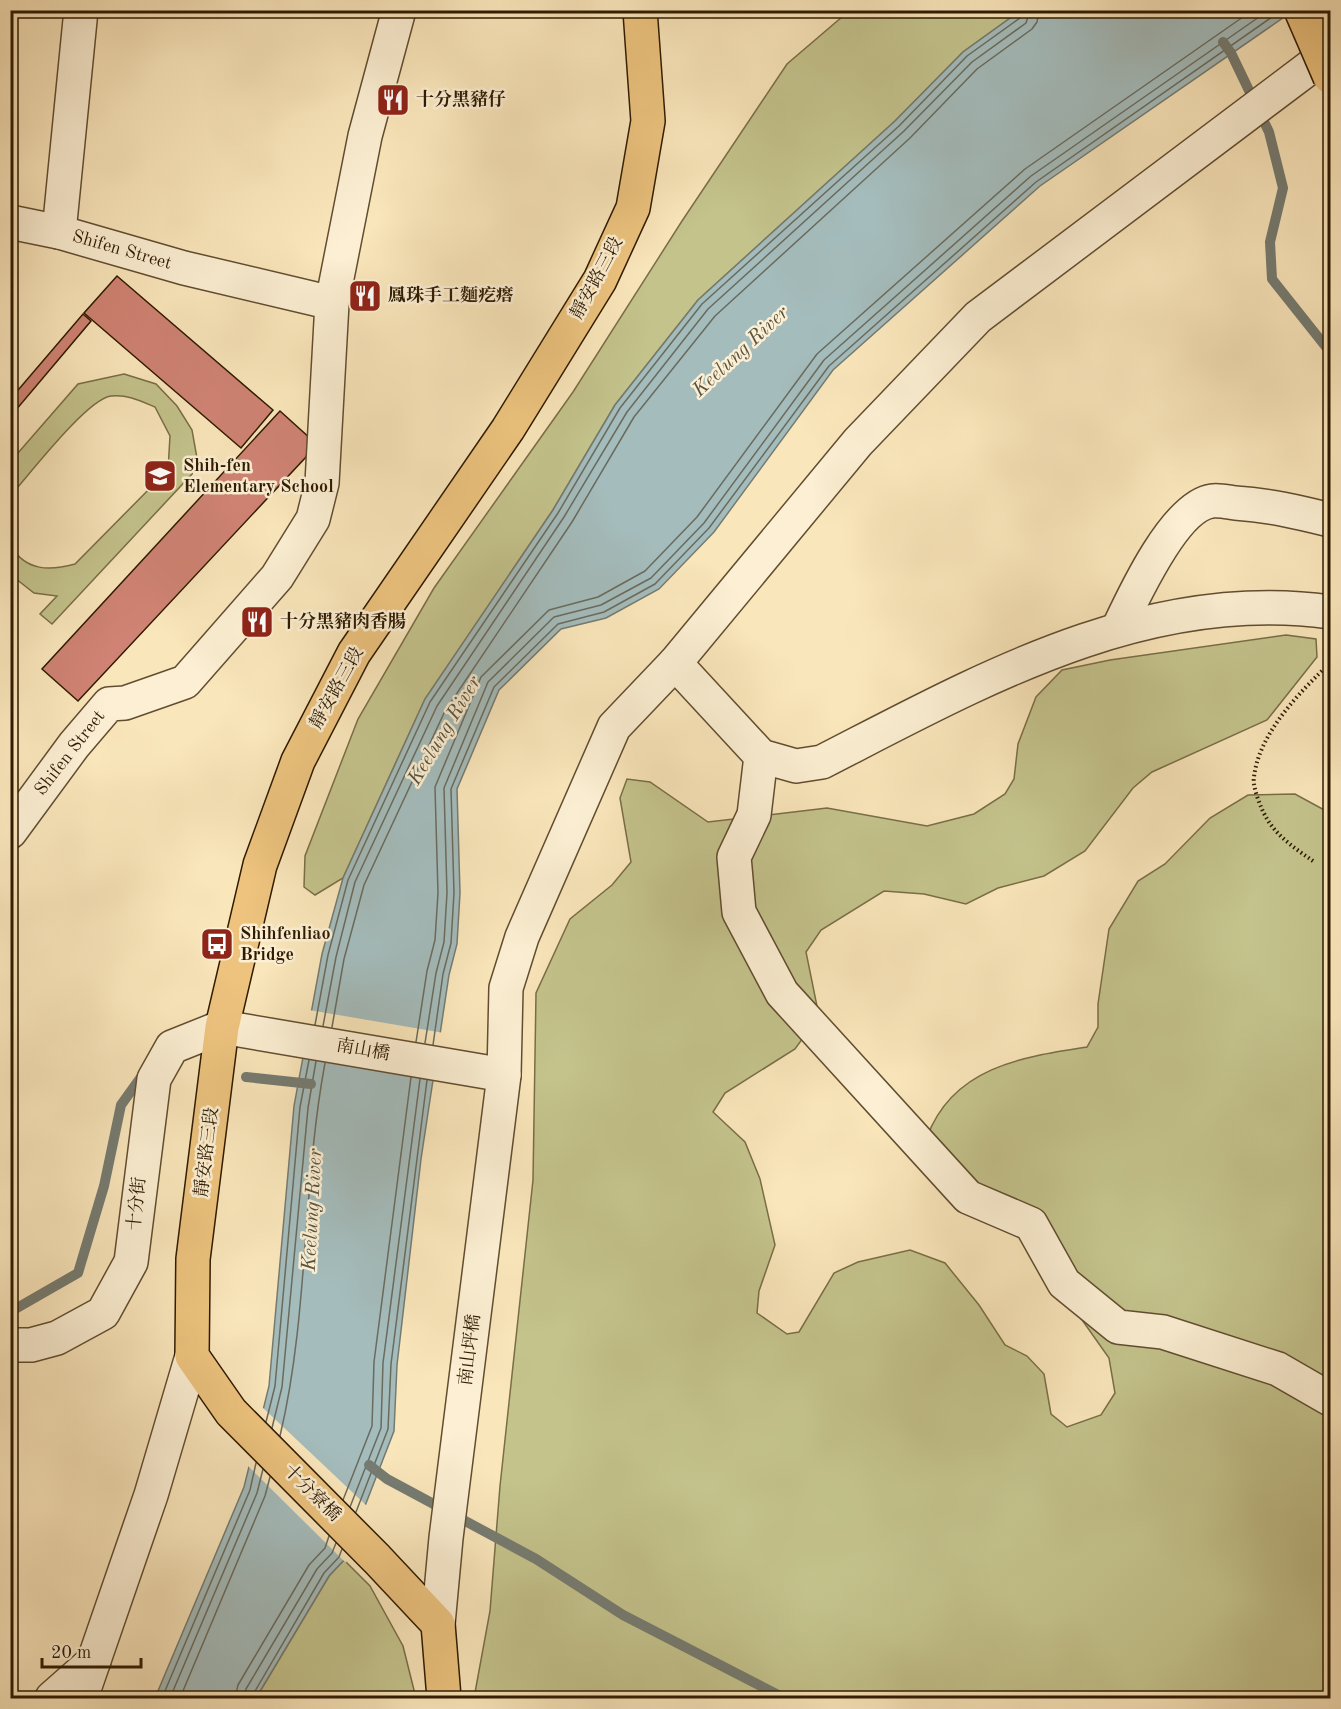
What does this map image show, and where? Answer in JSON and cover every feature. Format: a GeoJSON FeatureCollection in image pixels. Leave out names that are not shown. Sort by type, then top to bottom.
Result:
{"type":"FeatureCollection","features":[{"type":"Feature","properties":{"kind":"main road","name":"靜安路三段"},"geometry":{"type":"LineString","coordinates":[[192,1356],[193,1259],[222,1027],[260,864],[298,761],[354,653],[508,429],[600,280],[633,208],[648,121],[640,10]]}},
{"type":"Feature","properties":{"kind":"main road"},"geometry":{"type":"LineString","coordinates":[[1301,10],[1330,77]]}},
{"type":"Feature","properties":{"kind":"main road","name":"十分寮橋"},"geometry":{"type":"LineString","coordinates":[[192,1356],[231,1412],[377,1558],[438,1624]]}},
{"type":"Feature","properties":{"kind":"main road"},"geometry":{"type":"LineString","coordinates":[[438,1624],[444,1698]]}},
{"type":"Feature","properties":{"kind":"street","name":"Shifen Street"},"geometry":{"type":"LineString","coordinates":[[81,10],[59,232],[184,267],[332,303]]}},
{"type":"Feature","properties":{"kind":"street","name":"Shifen Street"},"geometry":{"type":"LineString","coordinates":[[10,832],[74,745],[109,704],[125,703],[185,682],[277,577],[313,519],[322,483],[332,303],[365,136],[399,10]]}},
{"type":"Feature","properties":{"kind":"street","name":"南山坪橋"},"geometry":{"type":"LineString","coordinates":[[438,1624],[446,1538],[504,1075],[506,988],[522,937],[614,727],[675,663],[858,442],[978,317],[1330,52]]}},
{"type":"Feature","properties":{"kind":"street"},"geometry":{"type":"LineString","coordinates":[[10,222],[59,232]]}},
{"type":"Feature","properties":{"kind":"street"},"geometry":{"type":"LineString","coordinates":[[1118,629],[1138,586],[1169,535],[1193,511],[1211,501],[1271,505],[1330,520]]}},
{"type":"Feature","properties":{"kind":"street"},"geometry":{"type":"LineString","coordinates":[[675,663],[761,756],[796,766],[822,762],[976,683],[1059,647],[1118,629],[1240,607],[1292,607],[1330,612]]}},
{"type":"Feature","properties":{"kind":"street"},"geometry":{"type":"LineString","coordinates":[[761,756],[754,815],[734,857],[739,912],[782,993],[968,1197],[1031,1224],[1064,1283],[1118,1327],[1163,1332],[1278,1369],[1330,1399]]}},
{"type":"Feature","properties":{"kind":"street","name":"南山橋"},"geometry":{"type":"LineString","coordinates":[[222,1027],[504,1075]]}},
{"type":"Feature","properties":{"kind":"street","name":"十分街"},"geometry":{"type":"LineString","coordinates":[[10,1345],[31,1346],[57,1338],[103,1313],[131,1262],[154,1079],[172,1047],[222,1027]]}},
{"type":"Feature","properties":{"kind":"street"},"geometry":{"type":"LineString","coordinates":[[81,1698],[151,1496],[192,1356]]}},
{"type":"Feature","properties":{"kind":"street"},"geometry":{"type":"LineString","coordinates":[[52,1698],[96,1660]]}},
{"type":"Feature","properties":{"kind":"path"},"geometry":{"type":"LineString","coordinates":[[1313,861],[1286,841],[1266,817],[1253,779],[1265,742],[1298,695],[1330,663]]}},
{"type":"Feature","properties":{"kind":"shaded area"},"geometry":{"type":"Polygon","coordinates":[[[849,11],[1020,11],[963,52],[895,121],[698,300],[615,405],[553,510],[425,699],[343,878],[315,895],[304,887],[305,856],[358,719],[434,588],[573,392],[682,221],[787,64],[849,11]]]}},
{"type":"Feature","properties":{"kind":"shaded area"},"geometry":{"type":"Polygon","coordinates":[[[124,374],[156,384],[177,406],[192,430],[197,458],[192,474],[52,624],[40,614],[57,596],[34,593],[11,575],[11,547],[17,555],[31,565],[56,568],[75,564],[168,470],[170,436],[155,407],[128,397],[111,396],[101,400],[74,423],[11,495],[11,461],[78,384],[124,374]]]}},
{"type":"Feature","properties":{"kind":"shaded area"},"geometry":{"type":"Polygon","coordinates":[[[1286,635],[1316,639],[1317,657],[1267,720],[1152,772],[1133,788],[1085,851],[1044,876],[998,888],[966,904],[924,894],[884,891],[821,930],[806,952],[819,1016],[795,1049],[725,1093],[713,1112],[745,1142],[760,1179],[775,1245],[759,1291],[757,1313],[787,1334],[799,1332],[834,1273],[858,1262],[910,1250],[945,1263],[979,1305],[1005,1345],[1027,1356],[1044,1374],[1051,1414],[1067,1427],[1101,1415],[1115,1393],[1109,1358],[1056,1283],[1023,1215],[970,1190],[927,1137],[939,1113],[954,1095],[972,1080],[1015,1061],[1087,1047],[1098,1027],[1098,1004],[1109,929],[1138,881],[1165,864],[1210,818],[1248,795],[1295,794],[1328,812],[1330,1698],[474,1698],[490,1611],[500,1486],[533,1180],[536,993],[570,919],[612,885],[631,862],[620,798],[627,779],[650,782],[708,822],[827,808],[927,826],[974,814],[1005,794],[1014,779],[1018,744],[1036,697],[1062,670],[1110,660],[1286,635]]]}},
{"type":"Feature","properties":{"kind":"shaded area"},"geometry":{"type":"Polygon","coordinates":[[[344,1560],[370,1586],[403,1646],[416,1698],[256,1698],[329,1576],[344,1560]]]}},
{"type":"Feature","properties":{"kind":"water","name":"Keelung River"},"geometry":{"type":"Polygon","coordinates":[[[1020,11],[1293,11],[1040,186],[833,370],[714,532],[659,589],[606,618],[561,629],[499,690],[457,789],[460,893],[457,944],[449,975],[421,1159],[397,1365],[394,1431],[344,1560],[329,1576],[256,1698],[155,1698],[244,1487],[269,1386],[294,1106],[322,954],[343,878],[425,699],[553,510],[615,405],[698,300],[895,121],[963,52],[1020,11]]]}},
{"type":"Feature","properties":{"kind":"pier"},"geometry":{"type":"Polygon","coordinates":[[[309,1010],[444,1033],[437,1077],[301,1053],[309,1010]]]}},
{"type":"Feature","properties":{"kind":"pier"},"geometry":{"type":"Polygon","coordinates":[[[261,1406],[368,1507],[346,1563],[247,1465],[261,1406]]]}},
{"type":"Feature","properties":{"kind":"building"},"geometry":{"type":"Polygon","coordinates":[[[117,276],[273,410],[241,448],[84,313],[117,276]]]}},
{"type":"Feature","properties":{"kind":"building"},"geometry":{"type":"Polygon","coordinates":[[[83,314],[91,321],[10,417],[10,394],[13,396],[83,314]]]}},
{"type":"Feature","properties":{"kind":"building"},"geometry":{"type":"Polygon","coordinates":[[[280,411],[312,440],[306,457],[78,701],[42,669],[280,411]]]}},
{"type":"Feature","properties":{"kind":"waterway"},"geometry":{"type":"LineString","coordinates":[[1223,42],[1231,53],[1269,132],[1283,188],[1270,242],[1272,279],[1330,352]]}},
{"type":"Feature","properties":{"kind":"waterway"},"geometry":{"type":"LineString","coordinates":[[10,1312],[78,1273],[104,1186],[121,1105],[144,1073]]}},
{"type":"Feature","properties":{"kind":"waterway"},"geometry":{"type":"LineString","coordinates":[[246,1077],[311,1084]]}},
{"type":"Feature","properties":{"kind":"waterway"},"geometry":{"type":"LineString","coordinates":[[369,1465],[387,1479],[536,1559],[623,1615],[784,1698]]}},
{"type":"Feature","properties":{"kind":"place","name":"十分黑豬仔"},"geometry":{"type":"Point","coordinates":[393,100]}},
{"type":"Feature","properties":{"kind":"place","name":"鳳珠手工麵疙瘩"},"geometry":{"type":"Point","coordinates":[365,296]}},
{"type":"Feature","properties":{"kind":"place","name":"Shih-fen Elementary School"},"geometry":{"type":"Point","coordinates":[160,476]}},
{"type":"Feature","properties":{"kind":"place","name":"十分黑豬肉香腸"},"geometry":{"type":"Point","coordinates":[257,622]}},
{"type":"Feature","properties":{"kind":"place","name":"Shihfenliao Bridge"},"geometry":{"type":"Point","coordinates":[217,944]}}]}
